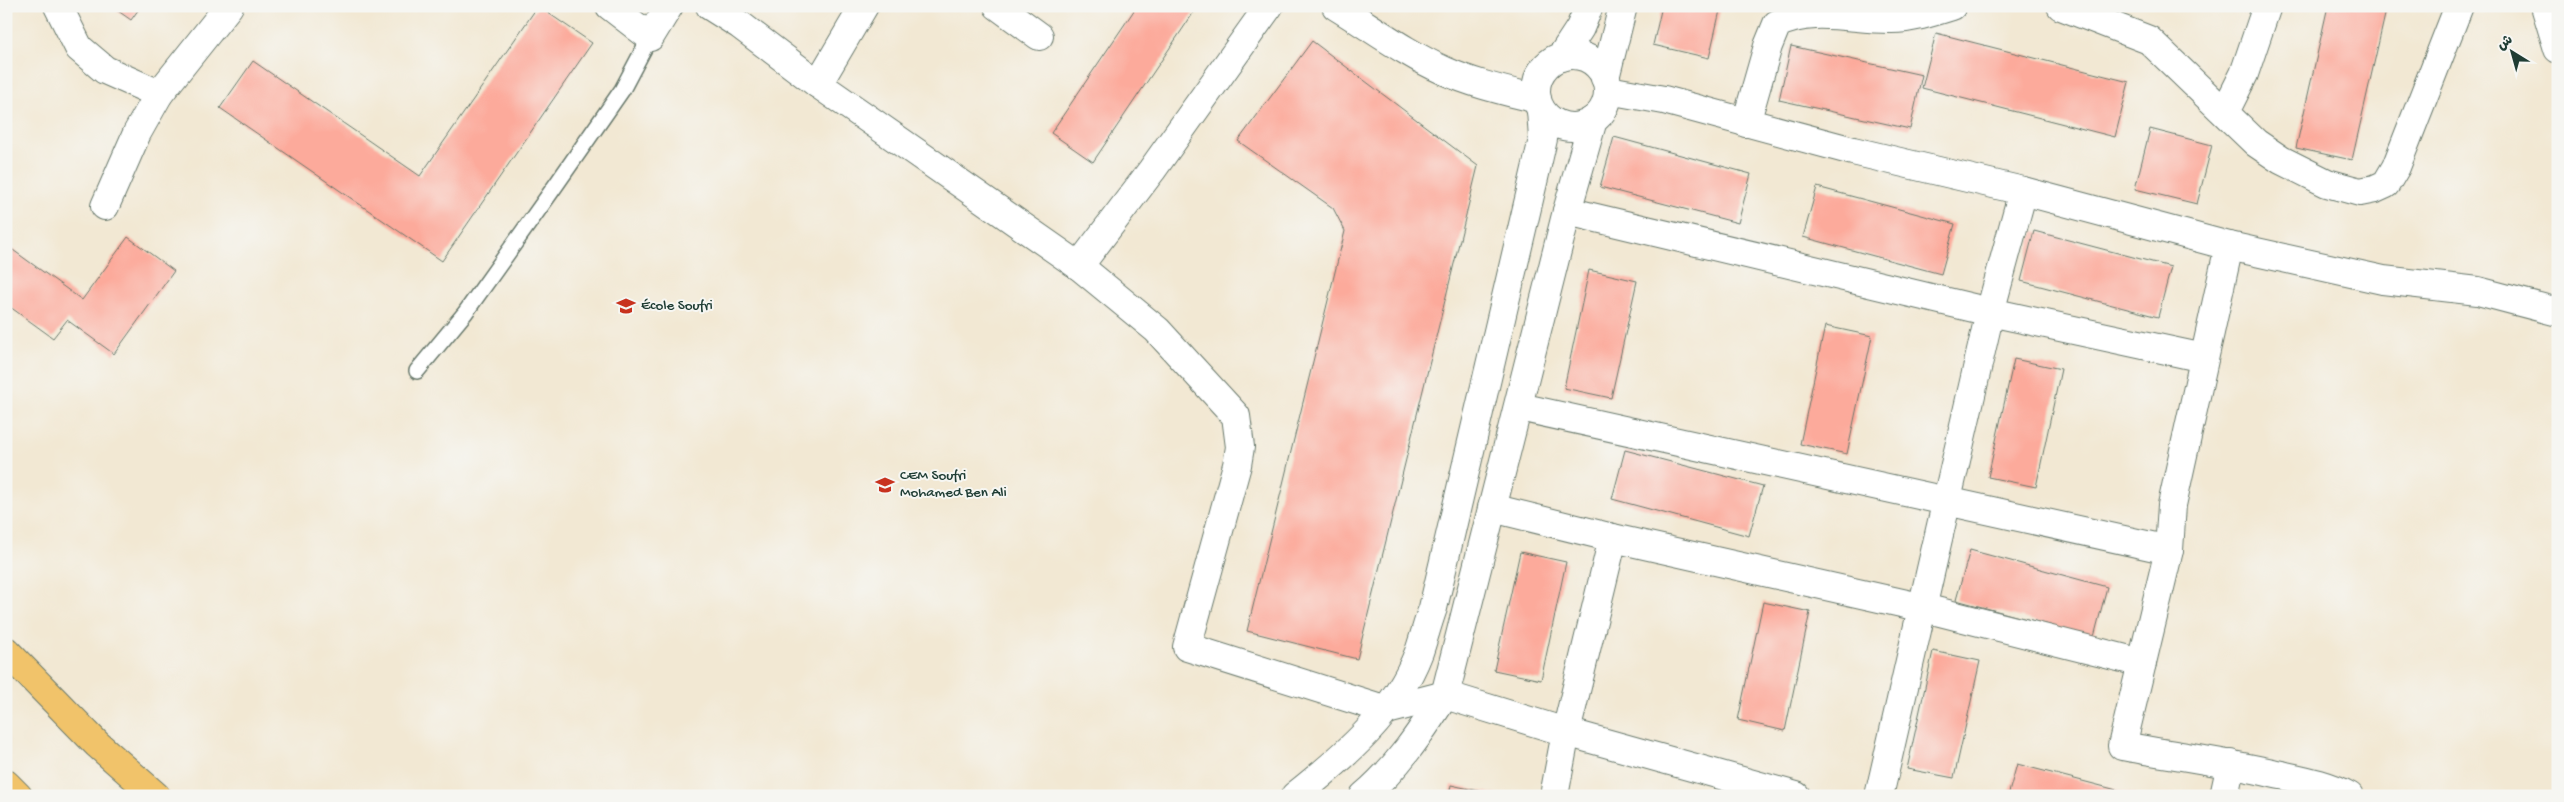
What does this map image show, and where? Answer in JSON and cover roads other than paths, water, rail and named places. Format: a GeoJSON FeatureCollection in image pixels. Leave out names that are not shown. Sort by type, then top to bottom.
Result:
{"type":"FeatureCollection","features":[{"type":"Feature","properties":{"kind":"highway"},"geometry":{"type":"LineString","coordinates":[[6,651],[97,744],[156,796]]}},
{"type":"Feature","properties":{"kind":"highway"},"geometry":{"type":"LineString","coordinates":[[6,784],[18,796]]}},
{"type":"Feature","properties":{"kind":"street"},"geometry":{"type":"LineString","coordinates":[[58,6],[79,48],[105,70],[160,94]]}},
{"type":"Feature","properties":{"kind":"street"},"geometry":{"type":"LineString","coordinates":[[105,206],[137,133],[160,94],[229,6]]}},
{"type":"Feature","properties":{"kind":"street"},"geometry":{"type":"LineString","coordinates":[[610,6],[650,38],[669,6]]}},
{"type":"Feature","properties":{"kind":"street"},"geometry":{"type":"LineString","coordinates":[[710,6],[740,25],[818,84],[1079,266],[1157,330],[1236,416],[1240,447],[1237,464],[1187,647],[1387,710],[1444,695],[1566,732],[1796,796]]}},
{"type":"Feature","properties":{"kind":"street"},"geometry":{"type":"LineString","coordinates":[[818,84],[864,6]]}},
{"type":"Feature","properties":{"kind":"street"},"geometry":{"type":"LineString","coordinates":[[998,6],[1039,36]]}},
{"type":"Feature","properties":{"kind":"street"},"geometry":{"type":"LineString","coordinates":[[1079,266],[1152,170],[1269,6]]}},
{"type":"Feature","properties":{"kind":"street"},"geometry":{"type":"LineString","coordinates":[[1336,6],[1412,54],[1445,71],[1539,105],[1549,119],[1559,125],[1570,127],[1582,126],[1593,120],[1601,112],[1606,101],[1607,84],[1623,6]]}},
{"type":"Feature","properties":{"kind":"street"},"geometry":{"type":"LineString","coordinates":[[1561,57],[1580,28],[1590,6]]}},
{"type":"Feature","properties":{"kind":"street"},"geometry":{"type":"LineString","coordinates":[[1746,123],[1768,46],[1777,24],[1792,17],[1823,14],[1892,19],[1952,6]]}},
{"type":"Feature","properties":{"kind":"street"},"geometry":{"type":"LineString","coordinates":[[2061,6],[2112,16],[2149,40],[2256,143],[2281,160],[2327,183],[2360,192],[2375,189],[2386,184],[2396,167],[2459,6]]}},
{"type":"Feature","properties":{"kind":"street"},"geometry":{"type":"LineString","coordinates":[[2225,112],[2244,74],[2267,6]]}},
{"type":"Feature","properties":{"kind":"street"},"geometry":{"type":"LineString","coordinates":[[2545,6],[2558,50]]}},
{"type":"Feature","properties":{"kind":"street"},"geometry":{"type":"LineString","coordinates":[[1295,796],[1343,759],[1387,710],[1404,682],[1418,653],[1433,608],[1543,139],[1536,89],[1541,74],[1552,62],[1561,57],[1572,55],[1592,61],[1607,84],[1853,151],[2023,191],[2229,246],[2383,280],[2478,291],[2558,312]]}},
{"type":"Feature","properties":{"kind":"street"},"geometry":{"type":"LineString","coordinates":[[1364,796],[1385,778],[1413,744],[1444,695],[1519,407],[1567,211],[1593,120]]}},
{"type":"Feature","properties":{"kind":"street"},"geometry":{"type":"LineString","coordinates":[[1879,796],[1924,608],[1990,312],[2023,191]]}},
{"type":"Feature","properties":{"kind":"street"},"geometry":{"type":"LineString","coordinates":[[1567,211],[1990,312],[2204,358]]}},
{"type":"Feature","properties":{"kind":"street"},"geometry":{"type":"LineString","coordinates":[[2229,246],[2172,505],[2169,550],[2122,746],[2231,764],[2299,779],[2338,790],[2349,796]]}},
{"type":"Feature","properties":{"kind":"street"},"geometry":{"type":"LineString","coordinates":[[1519,407],[2169,550]]}},
{"type":"Feature","properties":{"kind":"street"},"geometry":{"type":"LineString","coordinates":[[1492,508],[1613,538],[1924,608],[2142,664]]}},
{"type":"Feature","properties":{"kind":"street"},"geometry":{"type":"LineString","coordinates":[[1554,796],[1566,732],[1613,538]]}},
{"type":"Feature","properties":{"kind":"street"},"geometry":{"type":"LineString","coordinates":[[2224,796],[2231,764]]}},
{"type":"Feature","properties":{"kind":"lane"},"geometry":{"type":"LineString","coordinates":[[417,371],[465,313],[622,90],[650,38]]}},
{"type":"Feature","properties":{"kind":"place","name":"École Soufri"},"geometry":{"type":"Point","coordinates":[626,306]}},
{"type":"Feature","properties":{"kind":"place","name":"CEM Soufri Mohamed Ben Ali"},"geometry":{"type":"Point","coordinates":[885,485]}}]}
